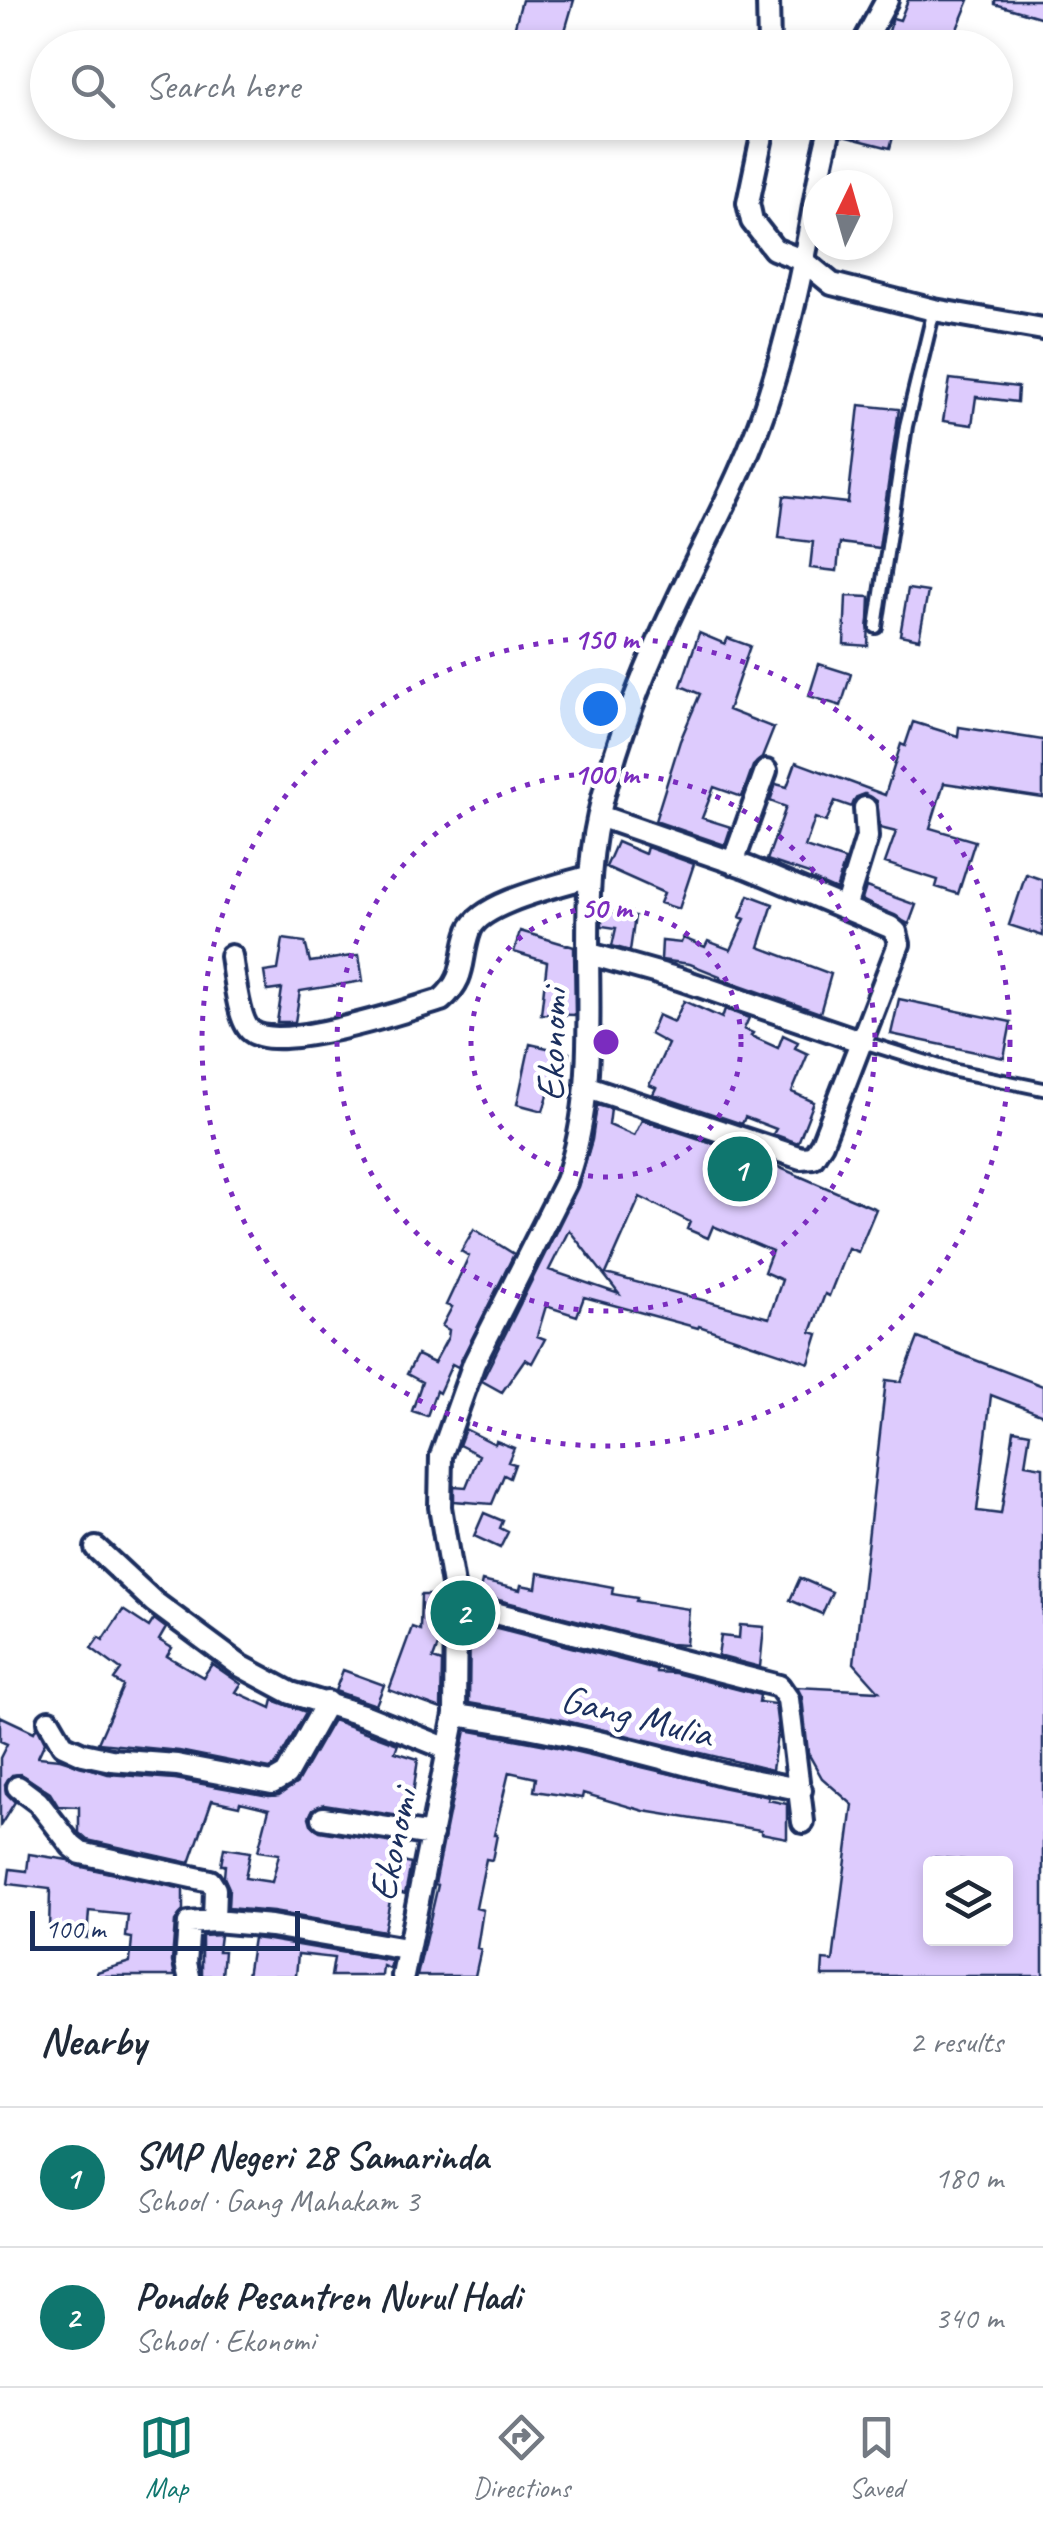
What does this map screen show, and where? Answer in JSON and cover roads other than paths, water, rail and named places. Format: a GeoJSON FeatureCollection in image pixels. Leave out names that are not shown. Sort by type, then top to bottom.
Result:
{"type":"FeatureCollection","features":[{"type":"Feature","properties":{"kind":"street"},"geometry":{"type":"LineString","coordinates":[[768,0],[768,30]]}},
{"type":"Feature","properties":{"kind":"street"},"geometry":{"type":"LineString","coordinates":[[870,30],[887,0]]}},
{"type":"Feature","properties":{"kind":"street"},"geometry":{"type":"LineString","coordinates":[[761,140],[748,203],[752,221],[774,249],[804,261],[832,284],[934,310],[1043,329]]}},
{"type":"Feature","properties":{"kind":"street","name":"Ekonomi"},"geometry":{"type":"LineString","coordinates":[[403,1976],[455,1714],[456,1603],[440,1507],[441,1456],[474,1364],[566,1180],[583,1126],[588,1087],[590,876],[599,816],[617,747],[638,690],[728,499],[769,395],[804,261],[828,140]]}},
{"type":"Feature","properties":{"kind":"street"},"geometry":{"type":"LineString","coordinates":[[733,863],[766,771]]}},
{"type":"Feature","properties":{"kind":"street"},"geometry":{"type":"LineString","coordinates":[[845,908],[867,837],[865,808]]}},
{"type":"Feature","properties":{"kind":"street"},"geometry":{"type":"LineString","coordinates":[[588,1087],[808,1158],[816,1154],[822,1143],[899,938],[890,927],[845,908],[599,816]]}},
{"type":"Feature","properties":{"kind":"street"},"geometry":{"type":"LineString","coordinates":[[231,956],[244,1022],[253,1033],[280,1040],[322,1032],[440,1000],[453,990],[462,974],[471,927],[481,915],[516,899],[590,876]]}},
{"type":"Feature","properties":{"kind":"street"},"geometry":{"type":"LineString","coordinates":[[590,954],[679,978],[863,1042]]}},
{"type":"Feature","properties":{"kind":"street"},"geometry":{"type":"LineString","coordinates":[[96,1548],[154,1602],[238,1666],[291,1693],[326,1702],[448,1749]]}},
{"type":"Feature","properties":{"kind":"street"},"geometry":{"type":"LineString","coordinates":[[456,1603],[779,1686],[788,1700],[803,1822]]}},
{"type":"Feature","properties":{"kind":"street"},"geometry":{"type":"LineString","coordinates":[[48,1721],[63,1745],[83,1754],[279,1782],[326,1702]]}},
{"type":"Feature","properties":{"kind":"street","name":"Gang Mulia"},"geometry":{"type":"LineString","coordinates":[[455,1714],[515,1722],[801,1790]]}},
{"type":"Feature","properties":{"kind":"street"},"geometry":{"type":"LineString","coordinates":[[18,1787],[38,1802],[81,1853],[210,1880],[216,1889],[214,1921]]}},
{"type":"Feature","properties":{"kind":"street"},"geometry":{"type":"LineString","coordinates":[[323,1818],[432,1836]]}},
{"type":"Feature","properties":{"kind":"street"},"geometry":{"type":"LineString","coordinates":[[190,1976],[186,1963],[189,1923],[270,1926],[406,1948]]}},
{"type":"Feature","properties":{"kind":"lane"},"geometry":{"type":"LineString","coordinates":[[876,627],[906,426],[934,310]]}},
{"type":"Feature","properties":{"kind":"lane"},"geometry":{"type":"LineString","coordinates":[[863,1042],[956,1071],[1043,1089]]}},
{"type":"Feature","properties":{"kind":"place","name":"SMP Negeri 28 Samarinda"},"geometry":{"type":"Point","coordinates":[740,1169]}},
{"type":"Feature","properties":{"kind":"place","name":"Pondok Pesantren Nurul Hadi"},"geometry":{"type":"Point","coordinates":[463,1613]}}]}
